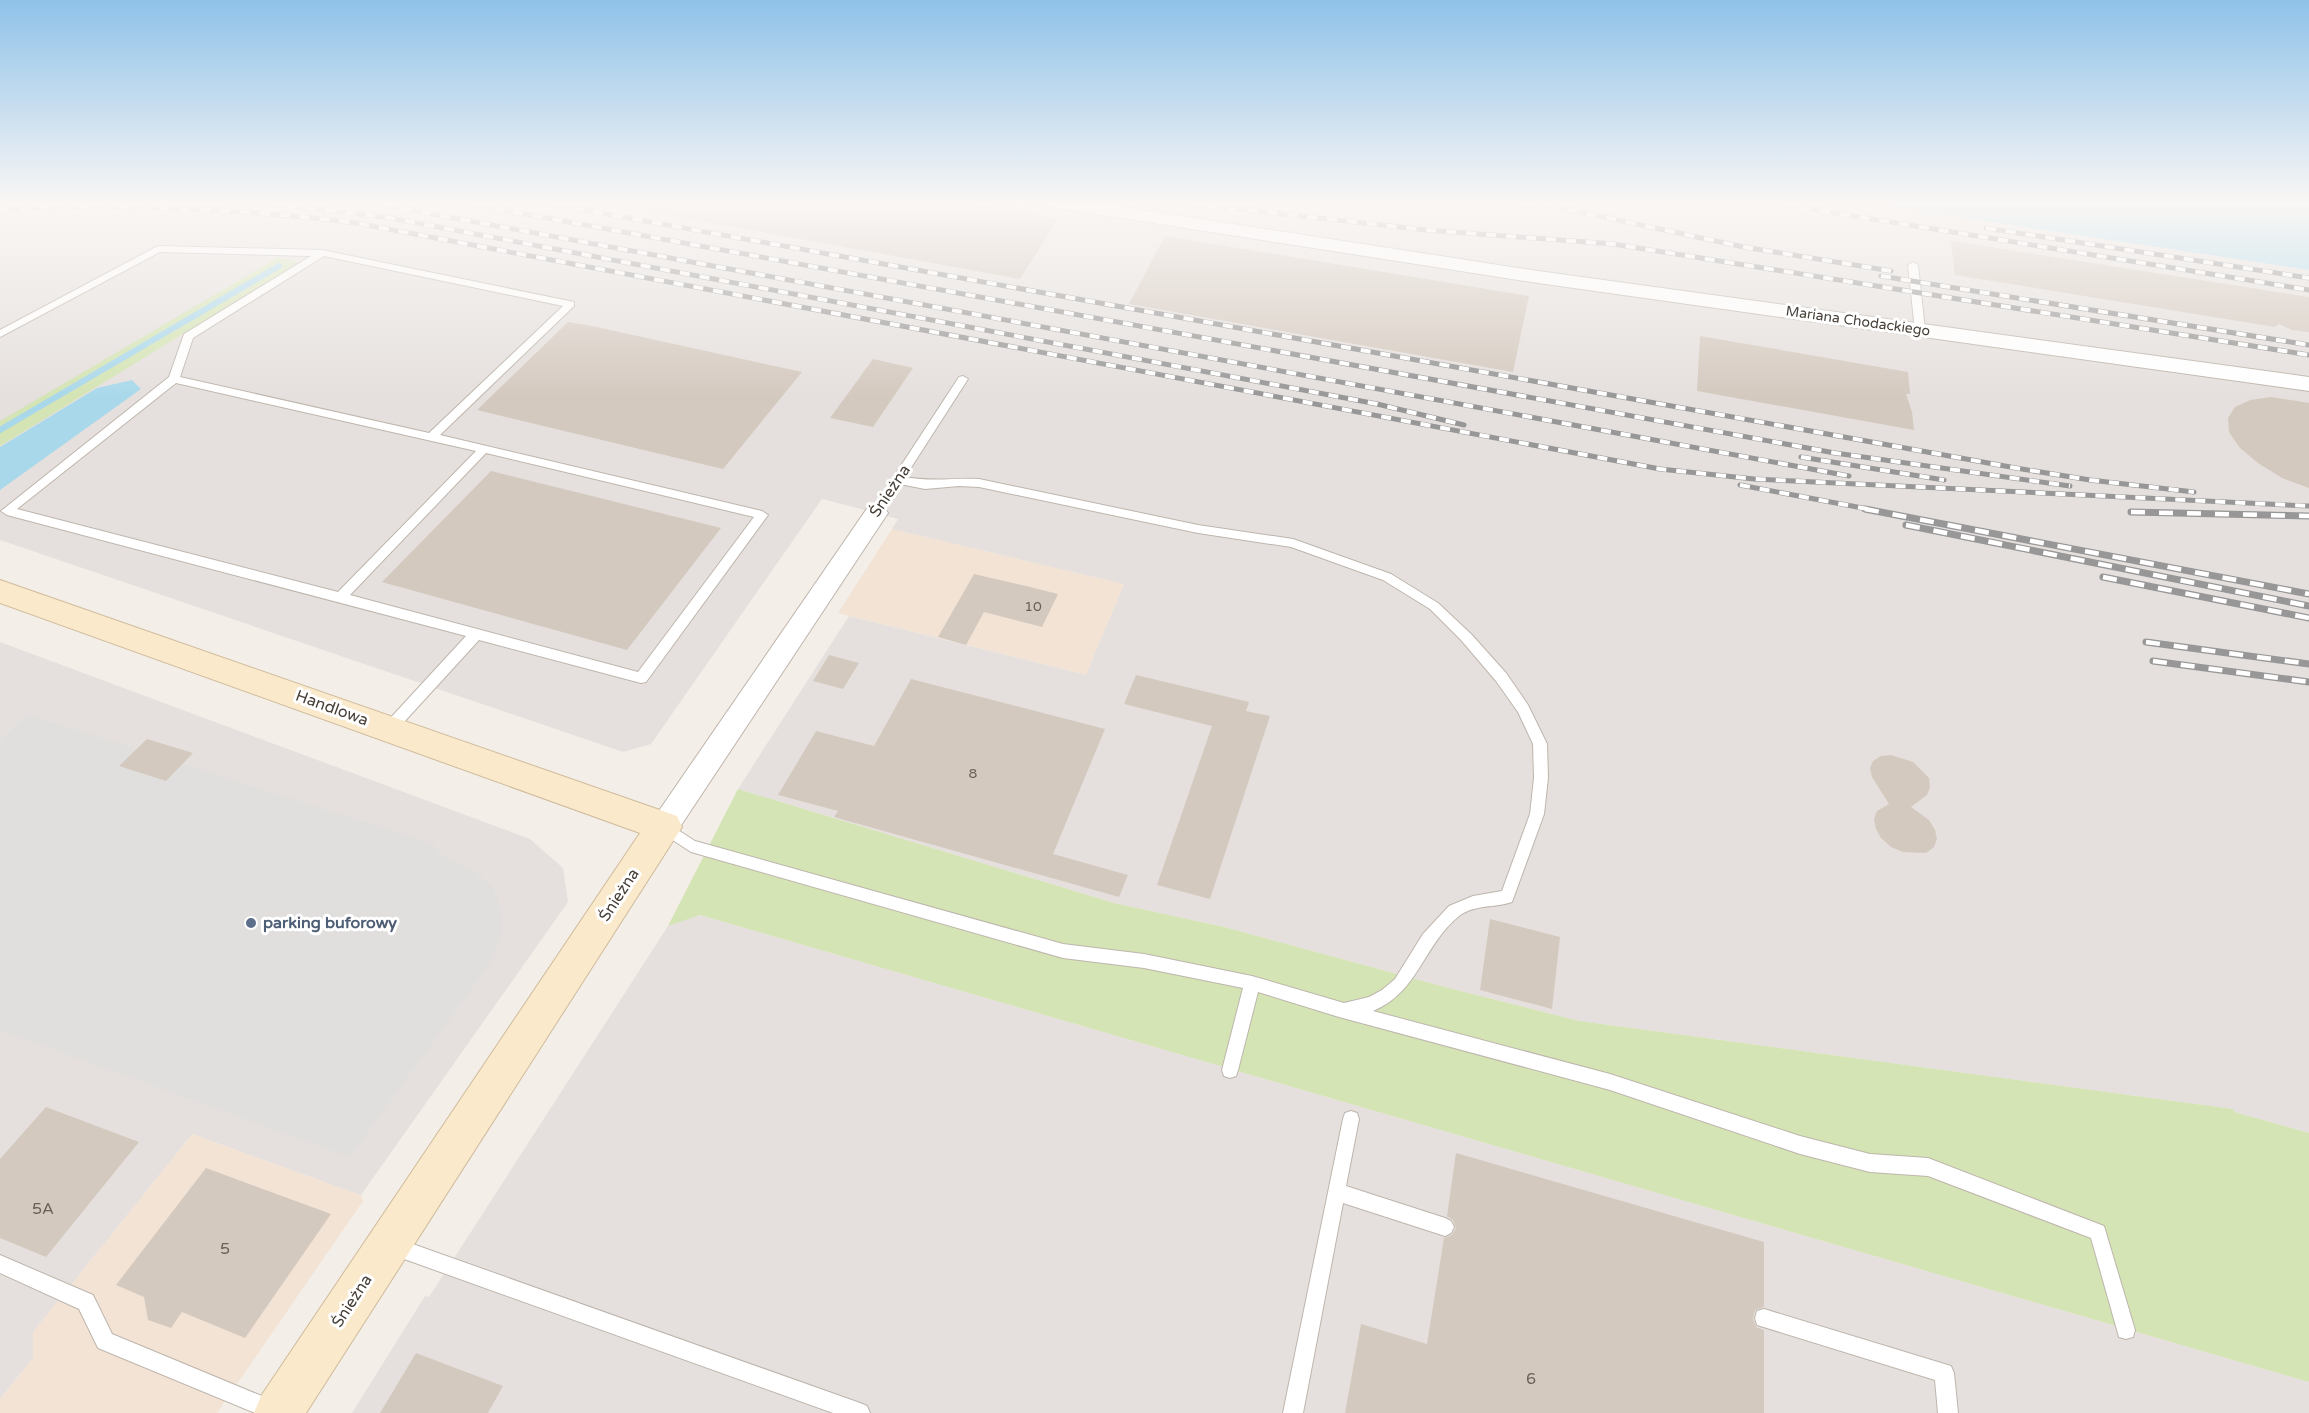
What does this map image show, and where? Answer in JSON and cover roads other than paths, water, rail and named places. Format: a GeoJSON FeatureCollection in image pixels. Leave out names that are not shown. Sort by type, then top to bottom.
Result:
{"type":"FeatureCollection","features":[{"type":"Feature","properties":{"kind":"street","name":"Mariana Chodackiego"},"geometry":{"type":"LineString","coordinates":[[1474,267],[2309,384]]}},
{"type":"Feature","properties":{"kind":"street","name":"Śnieżna"},"geometry":{"type":"LineString","coordinates":[[278,1413],[664,827],[876,513]]}},
{"type":"Feature","properties":{"kind":"street","name":"Handlowa"},"geometry":{"type":"LineString","coordinates":[[0,591],[664,827]]}},
{"type":"Feature","properties":{"kind":"lane"},"geometry":{"type":"LineString","coordinates":[[0,334],[125,267]]}},
{"type":"Feature","properties":{"kind":"lane"},"geometry":{"type":"LineString","coordinates":[[174,378],[762,514],[641,678],[7,511],[174,378],[188,336],[299,267]]}},
{"type":"Feature","properties":{"kind":"lane"},"geometry":{"type":"LineString","coordinates":[[390,267],[570,304],[432,437]]}},
{"type":"Feature","properties":{"kind":"lane"},"geometry":{"type":"LineString","coordinates":[[1913,267],[1920,330]]}},
{"type":"Feature","properties":{"kind":"lane","name":"Śnieżna"},"geometry":{"type":"LineString","coordinates":[[876,513],[963,378]]}},
{"type":"Feature","properties":{"kind":"lane"},"geometry":{"type":"LineString","coordinates":[[339,597],[484,449]]}},
{"type":"Feature","properties":{"kind":"lane"},"geometry":{"type":"LineString","coordinates":[[898,480],[924,484],[979,483],[1198,529],[1293,543],[1387,578],[1434,606],[1502,677],[1523,709],[1540,744],[1541,778],[1537,814],[1507,897],[1479,900],[1455,910],[1439,925],[1400,987],[1381,1000],[1365,1007],[1339,1009]]}},
{"type":"Feature","properties":{"kind":"lane"},"geometry":{"type":"LineString","coordinates":[[389,729],[476,634]]}},
{"type":"Feature","properties":{"kind":"lane"},"geometry":{"type":"LineString","coordinates":[[664,827],[691,846],[1063,951],[1144,961],[1252,983],[1339,1009],[1610,1082],[1800,1145],[1870,1163],[1928,1167],[2098,1232],[2126,1329]]}},
{"type":"Feature","properties":{"kind":"lane"},"geometry":{"type":"LineString","coordinates":[[1230,1070],[1252,983]]}},
{"type":"Feature","properties":{"kind":"lane"},"geometry":{"type":"LineString","coordinates":[[1293,1413],[1351,1119]]}},
{"type":"Feature","properties":{"kind":"lane"},"geometry":{"type":"LineString","coordinates":[[1336,1192],[1445,1227]]}},
{"type":"Feature","properties":{"kind":"lane"},"geometry":{"type":"LineString","coordinates":[[389,1244],[860,1413]]}},
{"type":"Feature","properties":{"kind":"lane"},"geometry":{"type":"LineString","coordinates":[[0,1264],[86,1302],[105,1341],[278,1413]]}},
{"type":"Feature","properties":{"kind":"lane"},"geometry":{"type":"LineString","coordinates":[[1764,1318],[1944,1373],[1948,1413]]}},
{"type":"Feature","properties":{"kind":"water"},"geometry":{"type":"Polygon","coordinates":[[[2289,267],[2309,267],[2309,270],[2289,267]]]}},
{"type":"Feature","properties":{"kind":"water"},"geometry":{"type":"Polygon","coordinates":[[[132,380],[141,389],[0,490],[0,447],[97,388],[132,380]]]}},
{"type":"Feature","properties":{"kind":"waterway"},"geometry":{"type":"LineString","coordinates":[[0,430],[277,267]]}},
{"type":"Feature","properties":{"kind":"railway"},"geometry":{"type":"LineString","coordinates":[[589,267],[1660,469],[1754,479],[2309,506]]}},
{"type":"Feature","properties":{"kind":"railway"},"geometry":{"type":"LineString","coordinates":[[650,267],[1377,404],[1464,425]]}},
{"type":"Feature","properties":{"kind":"railway"},"geometry":{"type":"LineString","coordinates":[[719,267],[1849,476]]}},
{"type":"Feature","properties":{"kind":"railway"},"geometry":{"type":"LineString","coordinates":[[815,267],[1835,453],[2070,486]]}},
{"type":"Feature","properties":{"kind":"railway"},"geometry":{"type":"LineString","coordinates":[[900,267],[2016,468],[2090,480],[2194,492]]}},
{"type":"Feature","properties":{"kind":"railway"},"geometry":{"type":"LineString","coordinates":[[1757,267],[2309,355]]}},
{"type":"Feature","properties":{"kind":"railway"},"geometry":{"type":"LineString","coordinates":[[1866,267],[1891,271]]}},
{"type":"Feature","properties":{"kind":"railway"},"geometry":{"type":"LineString","coordinates":[[2167,267],[2309,290]]}},
{"type":"Feature","properties":{"kind":"railway"},"geometry":{"type":"LineString","coordinates":[[2238,267],[2309,278]]}},
{"type":"Feature","properties":{"kind":"railway"},"geometry":{"type":"LineString","coordinates":[[1881,276],[2309,345]]}},
{"type":"Feature","properties":{"kind":"railway"},"geometry":{"type":"LineString","coordinates":[[1801,457],[1944,480]]}},
{"type":"Feature","properties":{"kind":"railway"},"geometry":{"type":"LineString","coordinates":[[1740,485],[1873,510]]}},
{"type":"Feature","properties":{"kind":"railway"},"geometry":{"type":"LineString","coordinates":[[1865,509],[2309,594]]}},
{"type":"Feature","properties":{"kind":"railway"},"geometry":{"type":"LineString","coordinates":[[2131,512],[2309,516]]}},
{"type":"Feature","properties":{"kind":"railway"},"geometry":{"type":"LineString","coordinates":[[1906,525],[2309,606]]}},
{"type":"Feature","properties":{"kind":"railway"},"geometry":{"type":"LineString","coordinates":[[2103,577],[2309,618]]}},
{"type":"Feature","properties":{"kind":"railway"},"geometry":{"type":"LineString","coordinates":[[2146,642],[2309,664]]}},
{"type":"Feature","properties":{"kind":"railway"},"geometry":{"type":"LineString","coordinates":[[2153,661],[2309,682]]}},
{"type":"Feature","properties":{"kind":"place","name":"parking buforowy"},"geometry":{"type":"Point","coordinates":[251,923]}}]}
